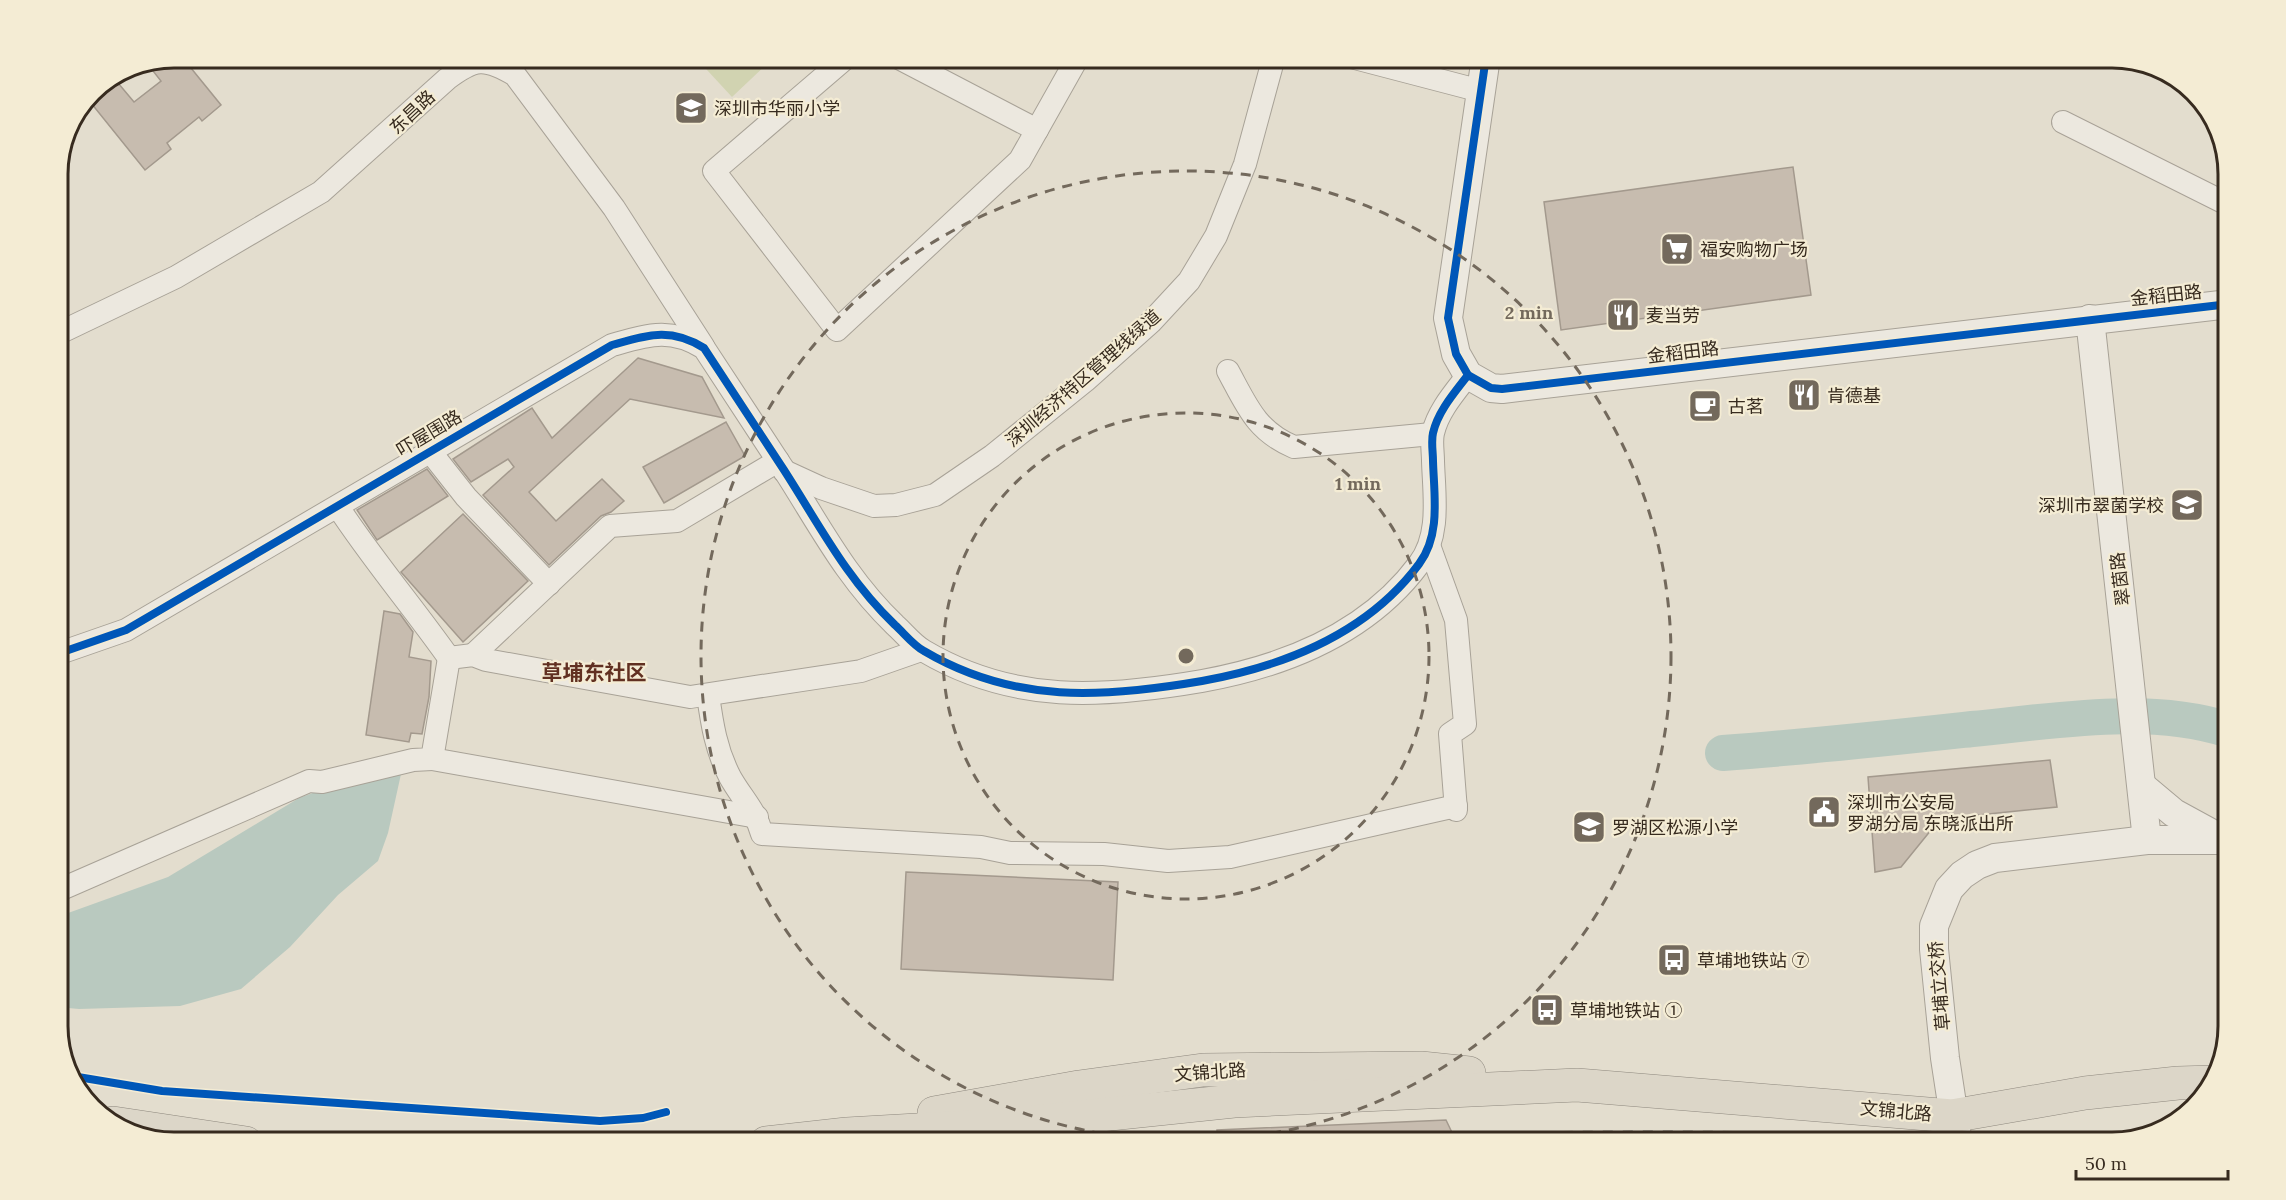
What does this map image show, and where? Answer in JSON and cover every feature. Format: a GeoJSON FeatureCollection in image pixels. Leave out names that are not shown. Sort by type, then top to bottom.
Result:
{"type":"FeatureCollection","features":[{"type":"Feature","properties":{"kind":"highway","name":"文锦北路"},"geometry":{"type":"LineString","coordinates":[[855,1132],[962,1106],[1203,1070],[1421,1068],[1955,1129],[2085,1093],[2203,1082]]}},
{"type":"Feature","properties":{"kind":"highway","name":"文锦北路"},"geometry":{"type":"LineString","coordinates":[[1021,1132],[1142,1109],[1300,1098],[1577,1085]]}},
{"type":"Feature","properties":{"kind":"highway"},"geometry":{"type":"LineString","coordinates":[[142,1127],[173,1132]]}},
{"type":"Feature","properties":{"kind":"street","name":"东昌路"},"geometry":{"type":"LineString","coordinates":[[68,329],[176,277],[321,192],[461,68]]}},
{"type":"Feature","properties":{"kind":"street","name":"东昌路"},"geometry":{"type":"LineString","coordinates":[[504,68],[515,75],[614,208],[704,348]]}},
{"type":"Feature","properties":{"kind":"street"},"geometry":{"type":"LineString","coordinates":[[834,68],[714,171],[837,330],[1020,160],[1072,68]]}},
{"type":"Feature","properties":{"kind":"street"},"geometry":{"type":"LineString","coordinates":[[918,68],[1036,130]]}},
{"type":"Feature","properties":{"kind":"street","name":"深圳经济特区管理线绿道"},"geometry":{"type":"LineString","coordinates":[[781,466],[821,488],[873,506],[896,505],[935,495],[992,456],[1085,381],[1151,322],[1189,281],[1216,236],[1245,164],[1271,68]]}},
{"type":"Feature","properties":{"kind":"street"},"geometry":{"type":"LineString","coordinates":[[1392,68],[1481,92]]}},
{"type":"Feature","properties":{"kind":"street"},"geometry":{"type":"LineString","coordinates":[[704,348],[846,571],[877,607],[921,650],[990,680],[1036,692],[1088,694],[1143,690],[1228,676],[1284,661],[1329,641],[1375,610],[1418,566],[1430,548],[1434,524],[1432,434],[1442,411],[1467,375],[1456,354],[1448,318],[1484,68]]}},
{"type":"Feature","properties":{"kind":"street"},"geometry":{"type":"LineString","coordinates":[[2063,122],[2218,200]]}},
{"type":"Feature","properties":{"kind":"street","name":"金稻田路"},"geometry":{"type":"LineString","coordinates":[[1467,375],[1491,388],[1502,389],[2218,305]]}},
{"type":"Feature","properties":{"kind":"street","name":"翠茵路"},"geometry":{"type":"LineString","coordinates":[[2090,319],[2147,840]]}},
{"type":"Feature","properties":{"kind":"street","name":"吓屋围路"},"geometry":{"type":"LineString","coordinates":[[68,650],[126,630],[338,507],[429,450],[612,345],[645,335],[670,333],[688,338],[704,348]]}},
{"type":"Feature","properties":{"kind":"street"},"geometry":{"type":"LineString","coordinates":[[1228,371],[1254,420],[1275,439],[1294,447],[1432,434]]}},
{"type":"Feature","properties":{"kind":"street"},"geometry":{"type":"LineString","coordinates":[[429,450],[466,497],[549,584]]}},
{"type":"Feature","properties":{"kind":"street"},"geometry":{"type":"LineString","coordinates":[[473,655],[610,526],[676,521],[781,466]]}},
{"type":"Feature","properties":{"kind":"street"},"geometry":{"type":"LineString","coordinates":[[338,507],[368,552],[417,612],[448,658],[432,759]]}},
{"type":"Feature","properties":{"kind":"street"},"geometry":{"type":"LineString","coordinates":[[708,695],[714,740],[731,778],[757,817],[762,834],[981,847],[1010,853],[1104,854],[1168,861],[1230,857],[1456,808],[1450,734],[1465,724],[1456,620],[1430,548]]}},
{"type":"Feature","properties":{"kind":"street"},"geometry":{"type":"LineString","coordinates":[[448,658],[473,655],[486,660],[690,698],[861,671],[921,650]]}},
{"type":"Feature","properties":{"kind":"street"},"geometry":{"type":"LineString","coordinates":[[68,886],[309,781],[321,782],[412,760],[432,759],[757,817]]}},
{"type":"Feature","properties":{"kind":"street"},"geometry":{"type":"LineString","coordinates":[[2143,787],[2174,813],[2218,835]]}},
{"type":"Feature","properties":{"kind":"street","name":"草埔立交桥"},"geometry":{"type":"LineString","coordinates":[[1955,1129],[1934,949],[1935,926],[1949,889],[1969,870],[1995,858],[2147,840],[2218,839]]}},
{"type":"Feature","properties":{"kind":"green space"},"geometry":{"type":"Polygon","coordinates":[[[705,68],[763,68],[732,97],[705,68]]]}},
{"type":"Feature","properties":{"kind":"shaded area"},"geometry":{"type":"Polygon","coordinates":[[[401,774],[388,833],[378,861],[338,895],[290,947],[241,989],[180,1006],[68,1008],[68,913],[168,877],[299,798],[359,776],[401,774]]]}},
{"type":"Feature","properties":{"kind":"building"},"geometry":{"type":"Polygon","coordinates":[[[191,68],[221,105],[202,121],[199,117],[167,143],[171,149],[145,170],[93,106],[118,83],[134,102],[161,81],[152,70],[191,68]]]}},
{"type":"Feature","properties":{"kind":"building","name":"福安购物广场"},"geometry":{"type":"Polygon","coordinates":[[[1793,167],[1811,295],[1561,330],[1544,202],[1793,167]]]}},
{"type":"Feature","properties":{"kind":"building"},"geometry":{"type":"Polygon","coordinates":[[[638,358],[702,377],[724,418],[630,399],[529,492],[556,521],[602,479],[624,501],[611,512],[601,516],[549,565],[483,495],[514,467],[508,459],[471,482],[453,459],[532,408],[552,438],[638,358]]]}},
{"type":"Feature","properties":{"kind":"building"},"geometry":{"type":"Polygon","coordinates":[[[726,422],[745,456],[664,503],[643,467],[726,422]]]}},
{"type":"Feature","properties":{"kind":"building"},"geometry":{"type":"Polygon","coordinates":[[[427,469],[448,496],[377,540],[357,510],[427,469]]]}},
{"type":"Feature","properties":{"kind":"building"},"geometry":{"type":"Polygon","coordinates":[[[463,514],[528,581],[463,642],[401,572],[463,514]]]}},
{"type":"Feature","properties":{"kind":"building"},"geometry":{"type":"Polygon","coordinates":[[[384,611],[400,614],[413,632],[409,657],[431,661],[429,697],[422,734],[411,733],[409,742],[366,735],[384,611]]]}},
{"type":"Feature","properties":{"kind":"building"},"geometry":{"type":"Polygon","coordinates":[[[2050,760],[2057,807],[1940,819],[1901,867],[1875,872],[1868,777],[2050,760]]]}},
{"type":"Feature","properties":{"kind":"building"},"geometry":{"type":"Polygon","coordinates":[[[906,872],[1118,882],[1113,980],[901,969],[906,872]]]}},
{"type":"Feature","properties":{"kind":"building"},"geometry":{"type":"Polygon","coordinates":[[[1446,1120],[1452,1132],[1217,1132],[1217,1130],[1446,1120]]]}},
{"type":"Feature","properties":{"kind":"waterway"},"geometry":{"type":"LineString","coordinates":[[1723,753],[2101,717],[2166,718],[2218,727]]}},
{"type":"Feature","properties":{"kind":"railway"},"geometry":{"type":"LineString","coordinates":[[1608,1132],[1684,1132]]}},
{"type":"Feature","properties":{"kind":"cycle path"},"geometry":{"type":"LineString","coordinates":[[1484,68],[1448,318],[1456,354],[1468,375],[1491,388],[1502,389],[2218,305]]}},
{"type":"Feature","properties":{"kind":"cycle path"},"geometry":{"type":"LineString","coordinates":[[68,650],[126,630],[612,345],[648,336],[669,335],[692,341],[704,348],[848,570],[878,607],[920,648],[958,668],[991,680],[1025,688],[1060,692],[1129,691],[1233,675],[1293,656],[1349,628],[1375,610],[1398,589],[1419,564],[1431,540],[1435,514],[1432,443],[1435,425],[1443,409],[1468,375]]}},
{"type":"Feature","properties":{"kind":"cycle path"},"geometry":{"type":"LineString","coordinates":[[81,1077],[162,1091],[600,1121],[643,1118],[666,1112]]}},
{"type":"Feature","properties":{"kind":"place","name":"深圳市华丽小学"},"geometry":{"type":"Point","coordinates":[691,108]}},
{"type":"Feature","properties":{"kind":"place","name":"福安购物广场"},"geometry":{"type":"Point","coordinates":[1677,249]}},
{"type":"Feature","properties":{"kind":"place","name":"麦当劳"},"geometry":{"type":"Point","coordinates":[1623,315]}},
{"type":"Feature","properties":{"kind":"place","name":"肯德基"},"geometry":{"type":"Point","coordinates":[1804,395]}},
{"type":"Feature","properties":{"kind":"place","name":"古茗"},"geometry":{"type":"Point","coordinates":[1705,406]}},
{"type":"Feature","properties":{"kind":"place","name":"深圳市翠菌学校"},"geometry":{"type":"Point","coordinates":[2187,505]}},
{"type":"Feature","properties":{"kind":"place","name":"深圳市公安局 罗湖分局 东晓派出所"},"geometry":{"type":"Point","coordinates":[1824,812]}},
{"type":"Feature","properties":{"kind":"place","name":"罗湖区松源小学"},"geometry":{"type":"Point","coordinates":[1589,827]}},
{"type":"Feature","properties":{"kind":"place","name":"草埔地铁站 ⑦"},"geometry":{"type":"Point","coordinates":[1674,960]}},
{"type":"Feature","properties":{"kind":"place","name":"草埔地铁站 ①"},"geometry":{"type":"Point","coordinates":[1547,1010]}},
{"type":"Feature","properties":{"kind":"district","name":"草埔东社区"},"geometry":{"type":"Point","coordinates":[594,672]}}]}
